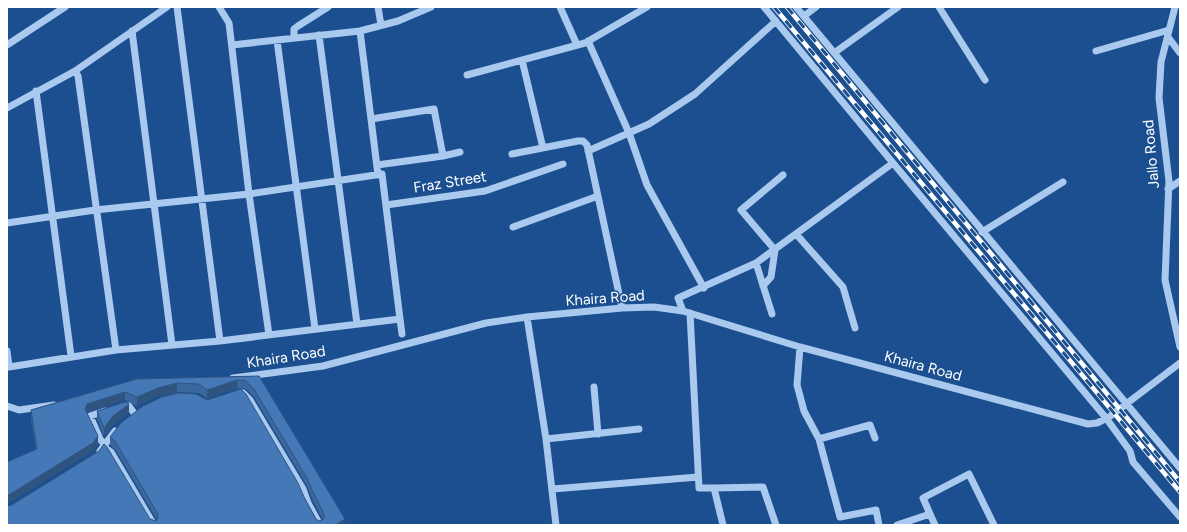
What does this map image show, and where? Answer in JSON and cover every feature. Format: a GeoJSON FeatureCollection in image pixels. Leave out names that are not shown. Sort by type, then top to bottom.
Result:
{"type":"FeatureCollection","features":[{"type":"Feature","properties":{"kind":"street"},"geometry":{"type":"LineString","coordinates":[[7,44],[64,7]]}},
{"type":"Feature","properties":{"kind":"street"},"geometry":{"type":"LineString","coordinates":[[7,108],[75,71],[167,7]]}},
{"type":"Feature","properties":{"kind":"street"},"geometry":{"type":"LineString","coordinates":[[177,7],[220,341]]}},
{"type":"Feature","properties":{"kind":"street"},"geometry":{"type":"LineString","coordinates":[[219,7],[228,23],[232,45],[249,194],[269,335]]}},
{"type":"Feature","properties":{"kind":"street"},"geometry":{"type":"LineString","coordinates":[[294,38],[294,29],[328,7]]}},
{"type":"Feature","properties":{"kind":"street"},"geometry":{"type":"LineString","coordinates":[[378,7],[381,25]]}},
{"type":"Feature","properties":{"kind":"street"},"geometry":{"type":"LineString","coordinates":[[232,45],[360,31],[398,21],[428,7]]}},
{"type":"Feature","properties":{"kind":"street"},"geometry":{"type":"LineString","coordinates":[[560,7],[577,45]]}},
{"type":"Feature","properties":{"kind":"street"},"geometry":{"type":"LineString","coordinates":[[467,75],[588,41],[647,7]]}},
{"type":"Feature","properties":{"kind":"street"},"geometry":{"type":"LineString","coordinates":[[764,7],[1106,418],[1130,451],[1133,462],[1180,517]]}},
{"type":"Feature","properties":{"kind":"street"},"geometry":{"type":"LineString","coordinates":[[796,7],[1180,468]]}},
{"type":"Feature","properties":{"kind":"street"},"geometry":{"type":"LineString","coordinates":[[804,16],[816,7]]}},
{"type":"Feature","properties":{"kind":"street"},"geometry":{"type":"LineString","coordinates":[[834,53],[898,7]]}},
{"type":"Feature","properties":{"kind":"street"},"geometry":{"type":"LineString","coordinates":[[939,7],[985,80]]}},
{"type":"Feature","properties":{"kind":"street","name":"Jallo Road"},"geometry":{"type":"LineString","coordinates":[[1175,7],[1161,62],[1158,98],[1169,181],[1165,280],[1180,347]]}},
{"type":"Feature","properties":{"kind":"street"},"geometry":{"type":"LineString","coordinates":[[588,151],[649,124],[695,94],[776,21]]}},
{"type":"Feature","properties":{"kind":"street"},"geometry":{"type":"LineString","coordinates":[[132,31],[172,345]]}},
{"type":"Feature","properties":{"kind":"street"},"geometry":{"type":"LineString","coordinates":[[360,31],[378,175]]}},
{"type":"Feature","properties":{"kind":"street"},"geometry":{"type":"LineString","coordinates":[[1096,51],[1168,33],[1180,53]]}},
{"type":"Feature","properties":{"kind":"street"},"geometry":{"type":"LineString","coordinates":[[319,35],[340,181],[357,324]]}},
{"type":"Feature","properties":{"kind":"street"},"geometry":{"type":"LineString","coordinates":[[277,40],[315,329]]}},
{"type":"Feature","properties":{"kind":"street"},"geometry":{"type":"LineString","coordinates":[[588,41],[629,133],[647,185],[704,288]]}},
{"type":"Feature","properties":{"kind":"street"},"geometry":{"type":"LineString","coordinates":[[522,60],[543,148]]}},
{"type":"Feature","properties":{"kind":"street"},"geometry":{"type":"LineString","coordinates":[[75,71],[78,76],[95,210],[116,350]]}},
{"type":"Feature","properties":{"kind":"street"},"geometry":{"type":"LineString","coordinates":[[36,91],[71,356]]}},
{"type":"Feature","properties":{"kind":"street"},"geometry":{"type":"LineString","coordinates":[[371,119],[434,109],[443,156]]}},
{"type":"Feature","properties":{"kind":"street"},"geometry":{"type":"LineString","coordinates":[[512,154],[583,140],[587,145],[622,308]]}},
{"type":"Feature","properties":{"kind":"street"},"geometry":{"type":"LineString","coordinates":[[377,165],[443,156],[460,152]]}},
{"type":"Feature","properties":{"kind":"street"},"geometry":{"type":"LineString","coordinates":[[776,525],[763,486],[698,488],[686,312],[678,298],[704,288],[756,264],[893,163]]}},
{"type":"Feature","properties":{"kind":"street","name":"Fraz Street"},"geometry":{"type":"LineString","coordinates":[[386,205],[485,191],[563,164]]}},
{"type":"Feature","properties":{"kind":"street"},"geometry":{"type":"LineString","coordinates":[[7,222],[95,210],[249,194],[382,174],[402,334]]}},
{"type":"Feature","properties":{"kind":"street"},"geometry":{"type":"LineString","coordinates":[[763,286],[771,277],[775,250],[741,210],[783,175]]}},
{"type":"Feature","properties":{"kind":"street"},"geometry":{"type":"LineString","coordinates":[[1168,189],[1180,181]]}},
{"type":"Feature","properties":{"kind":"street"},"geometry":{"type":"LineString","coordinates":[[982,232],[1063,182]]}},
{"type":"Feature","properties":{"kind":"street"},"geometry":{"type":"LineString","coordinates":[[513,227],[598,196]]}},
{"type":"Feature","properties":{"kind":"street"},"geometry":{"type":"LineString","coordinates":[[796,234],[843,287],[855,328]]}},
{"type":"Feature","properties":{"kind":"street"},"geometry":{"type":"LineString","coordinates":[[756,264],[772,314]]}},
{"type":"Feature","properties":{"kind":"street","name":"Khaira Road"},"geometry":{"type":"LineString","coordinates":[[229,378],[323,366],[486,323],[527,317],[622,308],[654,308],[686,312],[800,346],[1088,424],[1098,423],[1106,418],[1180,363]]}},
{"type":"Feature","properties":{"kind":"street"},"geometry":{"type":"LineString","coordinates":[[527,317],[546,439],[556,525]]}},
{"type":"Feature","properties":{"kind":"street"},"geometry":{"type":"LineString","coordinates":[[7,351],[9,367],[116,350],[220,341],[400,319]]}},
{"type":"Feature","properties":{"kind":"street"},"geometry":{"type":"LineString","coordinates":[[800,346],[797,385],[804,411],[819,439],[840,517],[876,510],[879,525]]}},
{"type":"Feature","properties":{"kind":"street"},"geometry":{"type":"LineString","coordinates":[[594,388],[598,434]]}},
{"type":"Feature","properties":{"kind":"street"},"geometry":{"type":"LineString","coordinates":[[231,394],[243,393],[250,400],[303,489],[308,503],[320,525]]}},
{"type":"Feature","properties":{"kind":"street"},"geometry":{"type":"LineString","coordinates":[[7,406],[20,410],[64,402]]}},
{"type":"Feature","properties":{"kind":"street"},"geometry":{"type":"LineString","coordinates":[[135,413],[126,405],[90,416],[100,439],[111,452],[154,525]]}},
{"type":"Feature","properties":{"kind":"street"},"geometry":{"type":"LineString","coordinates":[[96,456],[122,424]]}},
{"type":"Feature","properties":{"kind":"street"},"geometry":{"type":"LineString","coordinates":[[819,439],[870,425],[875,438]]}},
{"type":"Feature","properties":{"kind":"street"},"geometry":{"type":"LineString","coordinates":[[546,439],[639,429]]}},
{"type":"Feature","properties":{"kind":"street"},"geometry":{"type":"LineString","coordinates":[[935,525],[923,498],[969,474],[994,525]]}},
{"type":"Feature","properties":{"kind":"street"},"geometry":{"type":"LineString","coordinates":[[552,489],[698,477]]}},
{"type":"Feature","properties":{"kind":"street"},"geometry":{"type":"LineString","coordinates":[[714,488],[723,525]]}},
{"type":"Feature","properties":{"kind":"street"},"geometry":{"type":"LineString","coordinates":[[897,525],[930,514]]}},
{"type":"Feature","properties":{"kind":"building"},"geometry":{"type":"Polygon","coordinates":[[[259,376],[345,519],[335,525],[7,525],[7,505],[10,506],[99,451],[104,444],[150,519],[156,521],[158,514],[115,441],[110,437],[121,423],[143,406],[162,397],[178,393],[196,394],[207,400],[241,389],[246,394],[298,483],[316,519],[319,521],[324,519],[324,514],[307,478],[254,389],[246,381],[237,380],[207,390],[199,384],[177,383],[158,388],[137,397],[125,392],[87,404],[85,409],[98,436],[93,443],[7,496],[7,462],[37,449],[31,410],[137,379],[259,376]]]}},
{"type":"Feature","properties":{"kind":"building"},"geometry":{"type":"Polygon","coordinates":[[[125,402],[129,404],[113,416],[104,428],[97,411],[125,402]]]}},
{"type":"Feature","properties":{"kind":"railway"},"geometry":{"type":"LineString","coordinates":[[774,7],[1180,492]]}},
{"type":"Feature","properties":{"kind":"railway"},"geometry":{"type":"LineString","coordinates":[[787,7],[1180,482]]}}]}
